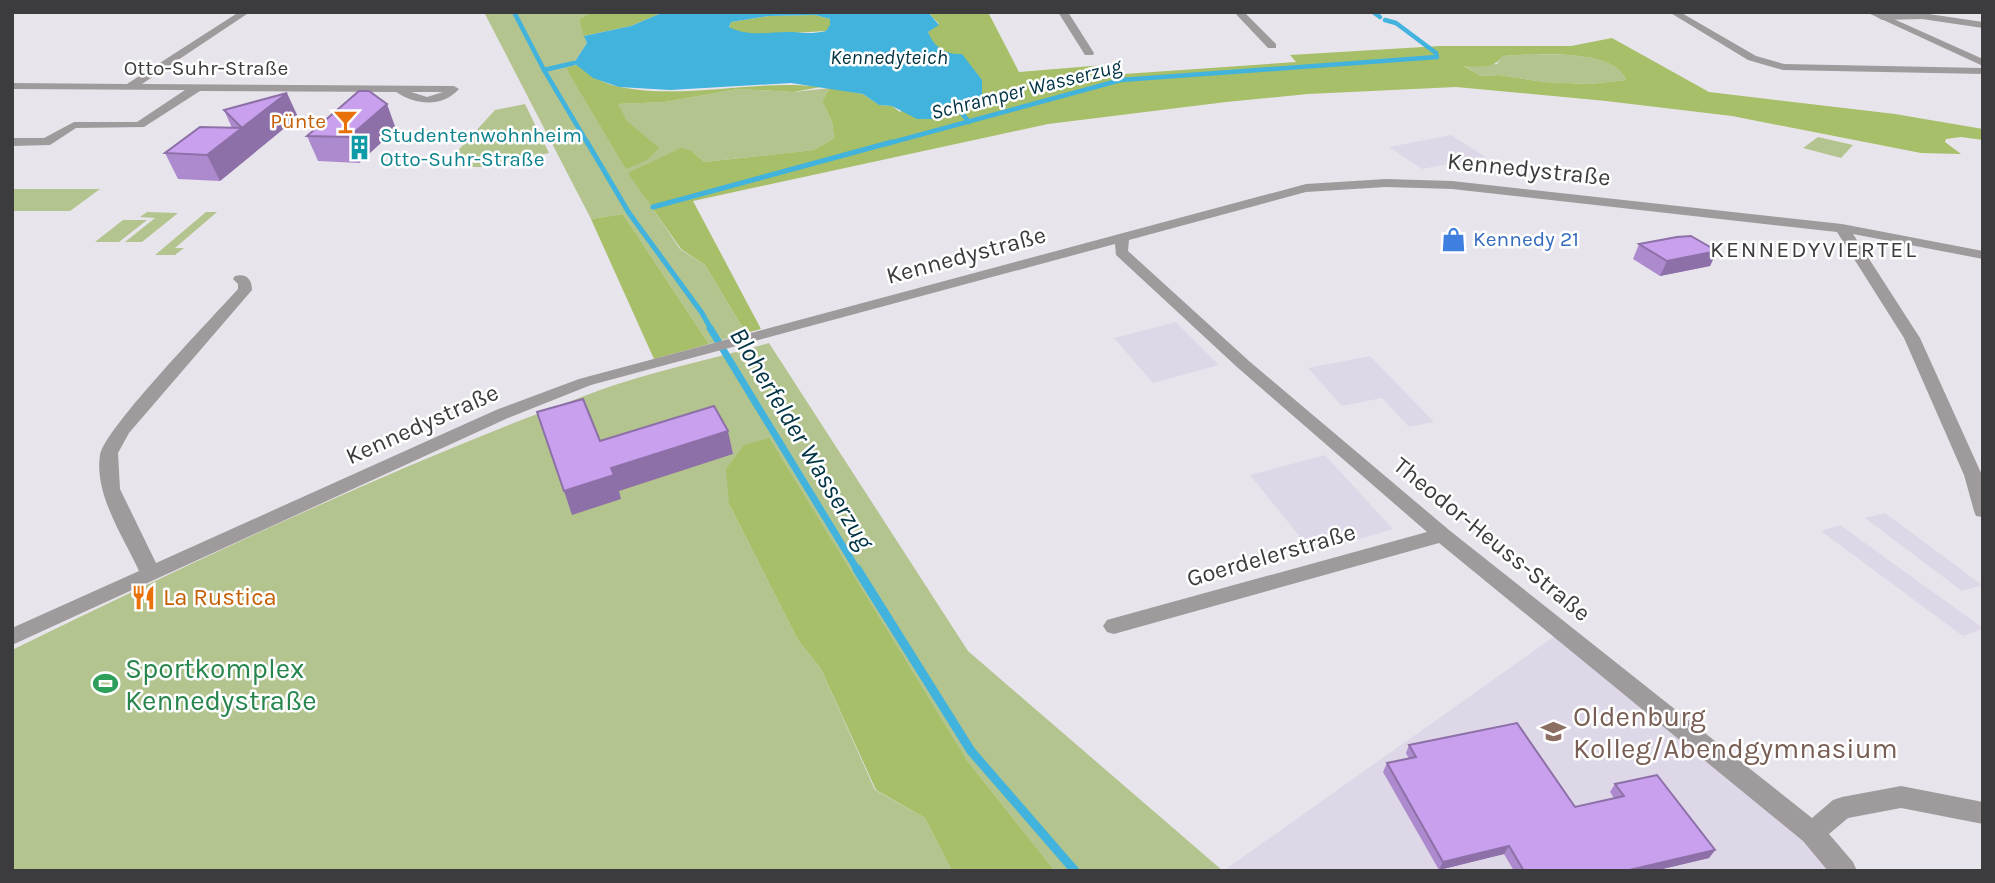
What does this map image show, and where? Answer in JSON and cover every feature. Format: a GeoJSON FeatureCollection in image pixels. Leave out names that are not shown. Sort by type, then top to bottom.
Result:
{"type":"FeatureCollection","features":[{"type":"Feature","properties":{"kind":"street"},"geometry":{"type":"LineString","coordinates":[[129,86],[243,14],[254,12]]}},
{"type":"Feature","properties":{"kind":"street"},"geometry":{"type":"LineString","coordinates":[[1063,12],[1089,53]]}},
{"type":"Feature","properties":{"kind":"street"},"geometry":{"type":"LineString","coordinates":[[1238,12],[1268,42],[1253,44]]}},
{"type":"Feature","properties":{"kind":"street"},"geometry":{"type":"LineString","coordinates":[[1673,12],[1752,58],[1783,67],[1983,71]]}},
{"type":"Feature","properties":{"kind":"street"},"geometry":{"type":"LineString","coordinates":[[1870,12],[1983,63]]}},
{"type":"Feature","properties":{"kind":"street"},"geometry":{"type":"LineString","coordinates":[[1881,17],[1922,16],[1983,24]]}},
{"type":"Feature","properties":{"kind":"street","name":"Otto-Suhr-Straße"},"geometry":{"type":"LineString","coordinates":[[12,86],[399,89]]}},
{"type":"Feature","properties":{"kind":"street"},"geometry":{"type":"LineString","coordinates":[[12,142],[46,142],[74,125],[140,125],[198,87]]}},
{"type":"Feature","properties":{"kind":"street","name":"Kennedystraße"},"geometry":{"type":"LineString","coordinates":[[12,637],[502,414],[585,382],[1306,188],[1387,183],[1452,185],[1842,228],[1983,255]]}},
{"type":"Feature","properties":{"kind":"street"},"geometry":{"type":"LineString","coordinates":[[1842,228],[1912,338],[1973,475],[1983,511]]}},
{"type":"Feature","properties":{"kind":"street","name":"Theodor-Heuss-Straße"},"geometry":{"type":"LineString","coordinates":[[1122,239],[1121,252],[1243,364],[1442,535],[1812,834],[1844,871]]}},
{"type":"Feature","properties":{"kind":"street"},"geometry":{"type":"LineString","coordinates":[[152,574],[111,489],[109,453],[122,430],[246,290],[240,279]]}},
{"type":"Feature","properties":{"kind":"street","name":"Goerdelerstraße"},"geometry":{"type":"LineString","coordinates":[[1114,626],[1442,535]]}},
{"type":"Feature","properties":{"kind":"street"},"geometry":{"type":"LineString","coordinates":[[1812,834],[1842,808],[1901,797],[1983,813]]}},
{"type":"Feature","properties":{"kind":"shaded area"},"geometry":{"type":"Polygon","coordinates":[[[1451,135],[1486,157],[1422,169],[1389,147],[1451,135]]]}},
{"type":"Feature","properties":{"kind":"shaded area"},"geometry":{"type":"Polygon","coordinates":[[[1176,322],[1219,365],[1153,383],[1114,338],[1176,322]]]}},
{"type":"Feature","properties":{"kind":"shaded area"},"geometry":{"type":"Polygon","coordinates":[[[1370,356],[1434,422],[1409,427],[1382,398],[1342,406],[1308,368],[1370,356]]]}},
{"type":"Feature","properties":{"kind":"shaded area"},"geometry":{"type":"Polygon","coordinates":[[[1325,455],[1393,529],[1313,553],[1250,475],[1325,455]]]}},
{"type":"Feature","properties":{"kind":"shaded area"},"geometry":{"type":"Polygon","coordinates":[[[1885,513],[1982,585],[1962,591],[1865,518],[1885,513]]]}},
{"type":"Feature","properties":{"kind":"shaded area"},"geometry":{"type":"Polygon","coordinates":[[[1840,525],[1983,629],[1963,636],[1821,531],[1840,525]]]}},
{"type":"Feature","properties":{"kind":"shaded area","name":"Oldenburg Kolleg/Abendgymnasium"},"geometry":{"type":"Polygon","coordinates":[[[1562,631],[1844,871],[1223,871],[1562,631]]]}},
{"type":"Feature","properties":{"kind":"green space"},"geometry":{"type":"Polygon","coordinates":[[[454,12],[592,12],[579,19],[587,43],[574,63],[577,65],[566,69],[627,121],[617,104],[665,102],[738,89],[793,92],[830,88],[822,101],[832,122],[834,138],[814,150],[704,162],[692,151],[629,173],[680,249],[705,265],[746,333],[709,344],[623,214],[591,219],[485,14],[454,12]]]}},
{"type":"Feature","properties":{"kind":"green space"},"geometry":{"type":"Polygon","coordinates":[[[592,12],[664,12],[631,26],[584,36],[579,19],[592,12]]]}},
{"type":"Feature","properties":{"kind":"green space"},"geometry":{"type":"Polygon","coordinates":[[[928,12],[988,12],[1019,72],[1116,64],[1124,74],[1296,62],[1290,55],[1440,46],[1571,46],[1612,38],[1709,92],[1895,114],[1983,129],[1983,140],[1961,137],[1946,139],[1945,142],[1961,154],[1921,153],[1732,116],[1456,87],[1308,94],[1048,124],[693,201],[761,329],[746,333],[705,265],[681,249],[628,173],[681,148],[692,151],[704,162],[814,150],[834,138],[832,122],[822,101],[830,88],[863,94],[879,105],[892,106],[900,112],[950,55],[932,43],[928,32],[939,24],[928,12]],[[1572,55],[1503,56],[1495,63],[1480,67],[1464,66],[1481,76],[1499,75],[1544,82],[1590,84],[1626,80],[1611,64],[1599,60],[1572,55]]]}},
{"type":"Feature","properties":{"kind":"green space"},"geometry":{"type":"Polygon","coordinates":[[[815,15],[830,19],[831,25],[826,31],[762,35],[742,33],[729,28],[731,22],[769,16],[815,15]]]}},
{"type":"Feature","properties":{"kind":"green space"},"geometry":{"type":"Polygon","coordinates":[[[1572,55],[1599,60],[1611,64],[1626,80],[1590,84],[1544,82],[1499,75],[1481,76],[1463,65],[1497,64],[1503,56],[1572,55]]]}},
{"type":"Feature","properties":{"kind":"green space"},"geometry":{"type":"Polygon","coordinates":[[[577,65],[608,84],[645,90],[695,91],[771,85],[821,87],[793,92],[738,89],[665,102],[618,104],[627,121],[659,148],[647,160],[626,169],[566,68],[577,65]]]}},
{"type":"Feature","properties":{"kind":"green space"},"geometry":{"type":"Polygon","coordinates":[[[525,104],[549,153],[485,167],[443,167],[495,110],[525,104]]]}},
{"type":"Feature","properties":{"kind":"green space"},"geometry":{"type":"Polygon","coordinates":[[[1818,137],[1853,145],[1841,158],[1803,148],[1818,137]]]}},
{"type":"Feature","properties":{"kind":"green space"},"geometry":{"type":"Polygon","coordinates":[[[12,189],[100,189],[70,211],[12,211],[12,189]]]}},
{"type":"Feature","properties":{"kind":"green space"},"geometry":{"type":"Polygon","coordinates":[[[147,212],[178,213],[142,242],[125,242],[155,218],[140,217],[147,212]]]}},
{"type":"Feature","properties":{"kind":"green space"},"geometry":{"type":"Polygon","coordinates":[[[206,212],[217,212],[175,248],[184,248],[175,255],[155,255],[206,212]]]}},
{"type":"Feature","properties":{"kind":"green space"},"geometry":{"type":"Polygon","coordinates":[[[623,214],[709,344],[654,359],[591,219],[623,214]]]}},
{"type":"Feature","properties":{"kind":"green space"},"geometry":{"type":"Polygon","coordinates":[[[123,220],[147,220],[119,242],[95,242],[123,220]]]}},
{"type":"Feature","properties":{"kind":"green space"},"geometry":{"type":"Polygon","coordinates":[[[769,343],[968,651],[1223,871],[1055,871],[966,759],[729,504],[798,640],[821,669],[875,790],[925,818],[952,871],[12,871],[12,650],[230,546],[451,449],[621,383],[769,343]]]}},
{"type":"Feature","properties":{"kind":"green space"},"geometry":{"type":"Polygon","coordinates":[[[769,438],[966,759],[1055,871],[952,871],[925,818],[876,790],[821,669],[798,640],[729,504],[726,469],[744,445],[769,438]]]}},
{"type":"Feature","properties":{"kind":"water","name":"Kennedyteich"},"geometry":{"type":"Polygon","coordinates":[[[664,12],[928,12],[939,25],[928,32],[933,42],[945,51],[962,54],[982,80],[982,103],[934,119],[917,119],[892,106],[879,105],[863,94],[791,83],[670,90],[619,87],[593,78],[574,63],[587,43],[584,36],[631,26],[664,12]],[[815,15],[769,16],[731,22],[729,27],[753,33],[813,33],[826,31],[830,19],[815,15]]]}},
{"type":"Feature","properties":{"kind":"building"},"geometry":{"type":"Polygon","coordinates":[[[359,91],[369,91],[387,104],[349,137],[307,136],[359,91]]]}},
{"type":"Feature","properties":{"kind":"building"},"geometry":{"type":"Polygon","coordinates":[[[287,93],[242,128],[224,110],[287,93]]]}},
{"type":"Feature","properties":{"kind":"building"},"geometry":{"type":"Polygon","coordinates":[[[200,127],[242,128],[207,155],[165,153],[200,127]]]}},
{"type":"Feature","properties":{"kind":"building"},"geometry":{"type":"Polygon","coordinates":[[[1691,236],[1717,251],[1667,261],[1639,244],[1677,237],[1691,236]]]}},
{"type":"Feature","properties":{"kind":"building"},"geometry":{"type":"Polygon","coordinates":[[[583,399],[600,441],[714,406],[728,431],[611,468],[614,475],[564,491],[537,412],[583,399]]]}},
{"type":"Feature","properties":{"kind":"building"},"geometry":{"type":"Polygon","coordinates":[[[1517,723],[1575,807],[1624,796],[1615,784],[1657,775],[1715,850],[1625,871],[1524,871],[1509,846],[1443,862],[1387,763],[1416,757],[1409,745],[1517,723]]]}},
{"type":"Feature","properties":{"kind":"waterway","name":"Bloherfelder Wasserzug"},"geometry":{"type":"LineString","coordinates":[[514,12],[544,70]]}},
{"type":"Feature","properties":{"kind":"waterway","name":"Schramper Wasserzug"},"geometry":{"type":"LineString","coordinates":[[1373,12],[1380,17]]}},
{"type":"Feature","properties":{"kind":"waterway","name":"Schramper Wasserzug"},"geometry":{"type":"LineString","coordinates":[[969,122],[1121,80],[1437,57],[1436,53],[1396,23],[1385,20]]}},
{"type":"Feature","properties":{"kind":"waterway"},"geometry":{"type":"LineString","coordinates":[[544,70],[574,63]]}},
{"type":"Feature","properties":{"kind":"waterway","name":"Bloherfelder Wasserzug"},"geometry":{"type":"LineString","coordinates":[[544,70],[588,144]]}},
{"type":"Feature","properties":{"kind":"waterway"},"geometry":{"type":"LineString","coordinates":[[960,111],[969,122]]}},
{"type":"Feature","properties":{"kind":"waterway","name":"Schramper Wasserzug"},"geometry":{"type":"LineString","coordinates":[[886,144],[969,122]]}},
{"type":"Feature","properties":{"kind":"waterway","name":"Bloherfelder Wasserzug"},"geometry":{"type":"LineString","coordinates":[[587,142],[629,213],[711,329]]}},
{"type":"Feature","properties":{"kind":"waterway","name":"Schramper Wasserzug"},"geometry":{"type":"LineString","coordinates":[[653,207],[892,142]]}},
{"type":"Feature","properties":{"kind":"waterway","name":"Bloherfelder Wasserzug"},"geometry":{"type":"LineString","coordinates":[[710,328],[858,571]]}},
{"type":"Feature","properties":{"kind":"waterway","name":"Bloherfelder Wasserzug"},"geometry":{"type":"LineString","coordinates":[[857,569],[971,751],[1075,871]]}},
{"type":"Feature","properties":{"kind":"place","name":"Pünte"},"geometry":{"type":"Point","coordinates":[346,121]}},
{"type":"Feature","properties":{"kind":"place","name":"Studentenwohnheim Otto-Suhr-Straße"},"geometry":{"type":"Point","coordinates":[360,147]}},
{"type":"Feature","properties":{"kind":"place","name":"Kennedy 21"},"geometry":{"type":"Point","coordinates":[1453,239]}},
{"type":"Feature","properties":{"kind":"place","name":"La Rustica"},"geometry":{"type":"Point","coordinates":[143,597]}},
{"type":"Feature","properties":{"kind":"place","name":"Sportkomplex Kennedystraße"},"geometry":{"type":"Point","coordinates":[105,684]}},
{"type":"Feature","properties":{"kind":"place","name":"Oldenburg Kolleg/Abendgymnasium"},"geometry":{"type":"Point","coordinates":[1553,732]}},
{"type":"Feature","properties":{"kind":"district","name":"KENNEDYVIERTEL"},"geometry":{"type":"Point","coordinates":[1814,249]}}]}
